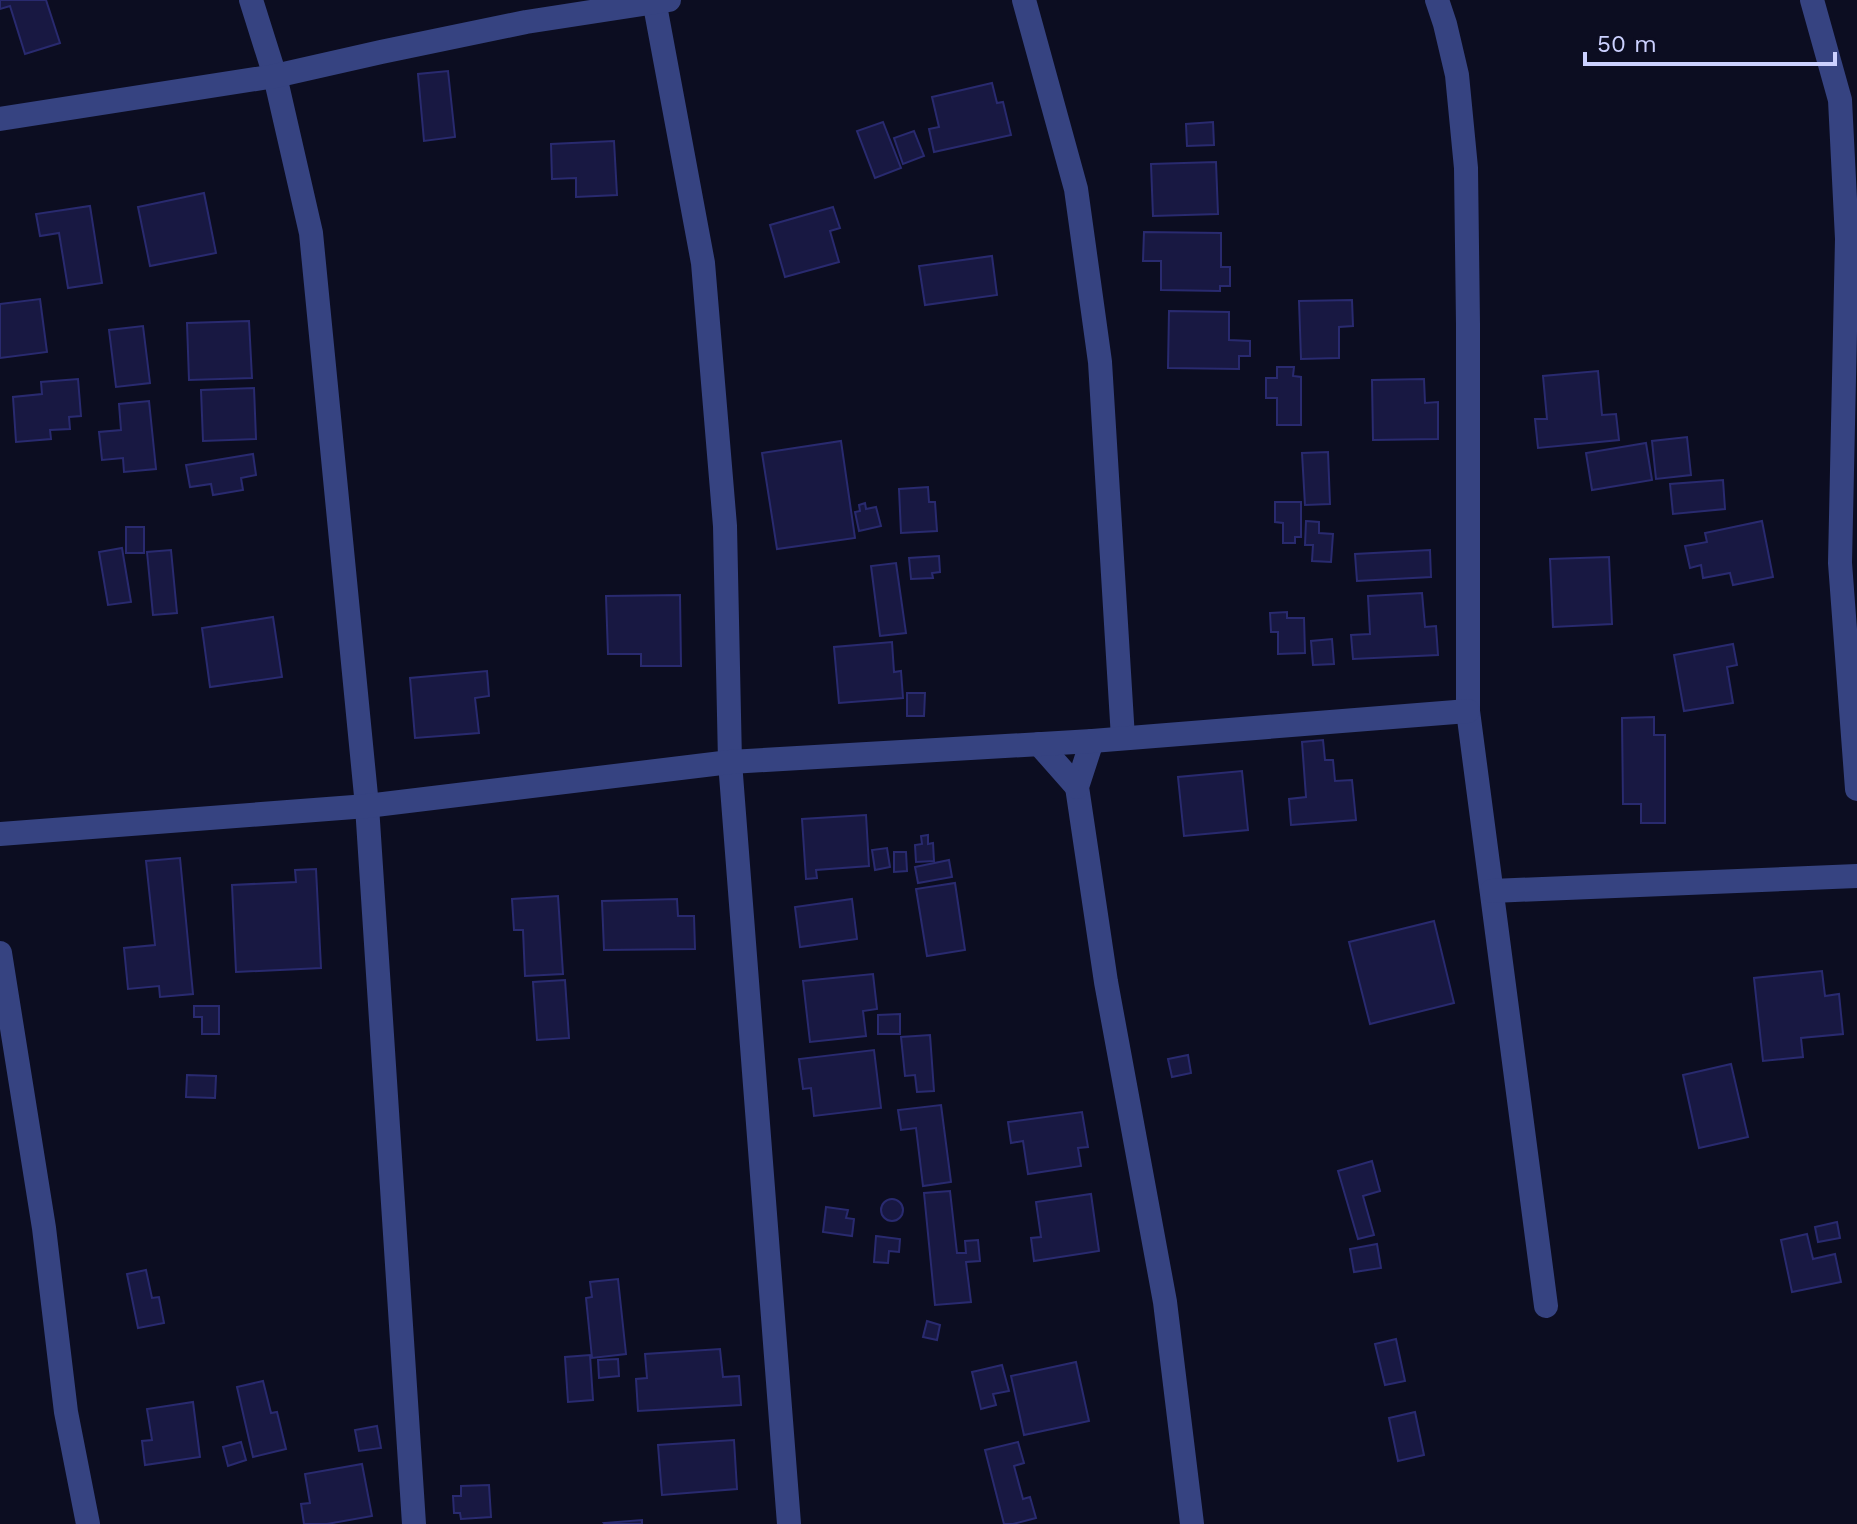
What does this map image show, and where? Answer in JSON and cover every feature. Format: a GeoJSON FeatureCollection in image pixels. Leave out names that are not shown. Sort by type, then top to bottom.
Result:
{"type":"FeatureCollection","features":[{"type":"Feature","properties":{"kind":"street"},"geometry":{"type":"LineString","coordinates":[[251,0],[275,76],[311,233],[367,806],[414,1524]]}},
{"type":"Feature","properties":{"kind":"street"},"geometry":{"type":"LineString","coordinates":[[1024,0],[1076,189],[1100,362],[1123,738]]}},
{"type":"Feature","properties":{"kind":"street"},"geometry":{"type":"LineString","coordinates":[[1437,0],[1457,75],[1466,168],[1468,711],[1546,1306]]}},
{"type":"Feature","properties":{"kind":"street"},"geometry":{"type":"LineString","coordinates":[[1812,0],[1840,100],[1847,239],[1840,563],[1857,789]]}},
{"type":"Feature","properties":{"kind":"street"},"geometry":{"type":"LineString","coordinates":[[0,119],[275,76],[526,22],[659,1],[703,263],[725,526],[730,762],[789,1524]]}},
{"type":"Feature","properties":{"kind":"street"},"geometry":{"type":"LineString","coordinates":[[0,834],[367,806],[730,762],[1092,741],[1468,711]]}},
{"type":"Feature","properties":{"kind":"street"},"geometry":{"type":"LineString","coordinates":[[1092,741],[1077,787],[1106,982],[1165,1302],[1192,1524]]}},
{"type":"Feature","properties":{"kind":"street"},"geometry":{"type":"LineString","coordinates":[[1039,744],[1077,787]]}},
{"type":"Feature","properties":{"kind":"street"},"geometry":{"type":"LineString","coordinates":[[1492,891],[1857,876]]}},
{"type":"Feature","properties":{"kind":"street"},"geometry":{"type":"LineString","coordinates":[[0,953],[44,1228],[66,1412],[88,1524]]}},
{"type":"Feature","properties":{"kind":"building"},"geometry":{"type":"Polygon","coordinates":[[[0,0],[46,0],[60,43],[25,54],[10,6],[0,9],[0,0]]]}},
{"type":"Feature","properties":{"kind":"building"},"geometry":{"type":"Polygon","coordinates":[[[448,71],[455,137],[424,141],[418,74],[448,71]]]}},
{"type":"Feature","properties":{"kind":"building"},"geometry":{"type":"Polygon","coordinates":[[[992,83],[997,103],[1003,102],[1011,135],[934,152],[929,129],[939,127],[932,97],[992,83]]]}},
{"type":"Feature","properties":{"kind":"building"},"geometry":{"type":"Polygon","coordinates":[[[883,122],[901,168],[875,178],[857,131],[883,122]]]}},
{"type":"Feature","properties":{"kind":"building"},"geometry":{"type":"Polygon","coordinates":[[[1213,122],[1214,145],[1187,146],[1186,124],[1213,122]]]}},
{"type":"Feature","properties":{"kind":"building"},"geometry":{"type":"Polygon","coordinates":[[[914,131],[924,156],[903,164],[894,138],[914,131]]]}},
{"type":"Feature","properties":{"kind":"building"},"geometry":{"type":"Polygon","coordinates":[[[614,141],[617,195],[576,197],[576,178],[552,179],[551,144],[614,141]]]}},
{"type":"Feature","properties":{"kind":"building"},"geometry":{"type":"Polygon","coordinates":[[[1216,162],[1218,214],[1153,216],[1151,164],[1216,162]]]}},
{"type":"Feature","properties":{"kind":"building"},"geometry":{"type":"Polygon","coordinates":[[[204,193],[216,253],[150,266],[138,207],[204,193]]]}},
{"type":"Feature","properties":{"kind":"building"},"geometry":{"type":"Polygon","coordinates":[[[90,206],[102,283],[68,288],[59,233],[40,236],[36,214],[90,206]]]}},
{"type":"Feature","properties":{"kind":"building"},"geometry":{"type":"Polygon","coordinates":[[[833,207],[840,228],[830,231],[839,262],[785,277],[770,225],[833,207]]]}},
{"type":"Feature","properties":{"kind":"building"},"geometry":{"type":"Polygon","coordinates":[[[1144,232],[1221,233],[1221,267],[1230,267],[1230,286],[1220,286],[1220,291],[1161,290],[1161,261],[1143,261],[1144,232]]]}},
{"type":"Feature","properties":{"kind":"building"},"geometry":{"type":"Polygon","coordinates":[[[992,256],[997,295],[925,305],[919,266],[992,256]]]}},
{"type":"Feature","properties":{"kind":"building"},"geometry":{"type":"Polygon","coordinates":[[[40,299],[47,352],[0,358],[0,304],[40,299]]]}},
{"type":"Feature","properties":{"kind":"building"},"geometry":{"type":"Polygon","coordinates":[[[1352,300],[1353,326],[1339,327],[1339,358],[1301,359],[1299,301],[1352,300]]]}},
{"type":"Feature","properties":{"kind":"building"},"geometry":{"type":"Polygon","coordinates":[[[1169,311],[1229,312],[1229,340],[1250,341],[1250,356],[1239,356],[1239,369],[1168,368],[1169,311]]]}},
{"type":"Feature","properties":{"kind":"building"},"geometry":{"type":"Polygon","coordinates":[[[249,321],[252,378],[189,380],[187,323],[249,321]]]}},
{"type":"Feature","properties":{"kind":"building"},"geometry":{"type":"Polygon","coordinates":[[[143,326],[150,383],[116,387],[109,330],[143,326]]]}},
{"type":"Feature","properties":{"kind":"building"},"geometry":{"type":"Polygon","coordinates":[[[1277,367],[1294,367],[1293,376],[1301,377],[1301,425],[1277,425],[1277,398],[1266,398],[1266,378],[1277,378],[1277,367]]]}},
{"type":"Feature","properties":{"kind":"building"},"geometry":{"type":"Polygon","coordinates":[[[1598,371],[1602,415],[1616,414],[1619,440],[1538,448],[1535,419],[1547,419],[1543,376],[1598,371]]]}},
{"type":"Feature","properties":{"kind":"building"},"geometry":{"type":"Polygon","coordinates":[[[78,379],[81,416],[69,417],[70,429],[50,430],[51,439],[16,442],[13,397],[42,394],[41,382],[78,379]]]}},
{"type":"Feature","properties":{"kind":"building"},"geometry":{"type":"Polygon","coordinates":[[[1424,379],[1425,403],[1438,402],[1438,439],[1373,440],[1372,380],[1424,379]]]}},
{"type":"Feature","properties":{"kind":"building"},"geometry":{"type":"Polygon","coordinates":[[[254,388],[256,439],[203,441],[201,390],[254,388]]]}},
{"type":"Feature","properties":{"kind":"building"},"geometry":{"type":"Polygon","coordinates":[[[149,401],[156,469],[124,472],[123,458],[102,460],[99,432],[121,430],[119,404],[149,401]]]}},
{"type":"Feature","properties":{"kind":"building"},"geometry":{"type":"Polygon","coordinates":[[[1687,437],[1691,475],[1656,479],[1652,441],[1687,437]]]}},
{"type":"Feature","properties":{"kind":"building"},"geometry":{"type":"Polygon","coordinates":[[[841,441],[855,538],[777,549],[762,453],[841,441]]]}},
{"type":"Feature","properties":{"kind":"building"},"geometry":{"type":"Polygon","coordinates":[[[1646,443],[1652,480],[1592,490],[1586,453],[1646,443]]]}},
{"type":"Feature","properties":{"kind":"building"},"geometry":{"type":"Polygon","coordinates":[[[1328,452],[1330,504],[1305,505],[1302,453],[1328,452]]]}},
{"type":"Feature","properties":{"kind":"building"},"geometry":{"type":"Polygon","coordinates":[[[253,454],[256,475],[241,478],[243,490],[213,495],[211,484],[190,487],[186,465],[253,454]]]}},
{"type":"Feature","properties":{"kind":"building"},"geometry":{"type":"Polygon","coordinates":[[[1723,480],[1725,509],[1673,514],[1670,484],[1723,480]]]}},
{"type":"Feature","properties":{"kind":"building"},"geometry":{"type":"Polygon","coordinates":[[[928,487],[929,502],[935,502],[937,531],[901,533],[899,489],[928,487]]]}},
{"type":"Feature","properties":{"kind":"building"},"geometry":{"type":"Polygon","coordinates":[[[1275,502],[1301,502],[1301,537],[1295,537],[1295,543],[1283,543],[1283,523],[1275,522],[1275,502]]]}},
{"type":"Feature","properties":{"kind":"building"},"geometry":{"type":"Polygon","coordinates":[[[865,503],[866,509],[876,507],[881,526],[859,531],[855,512],[860,511],[859,505],[865,503]]]}},
{"type":"Feature","properties":{"kind":"building"},"geometry":{"type":"Polygon","coordinates":[[[1306,521],[1319,522],[1319,533],[1333,534],[1331,562],[1312,561],[1313,545],[1305,545],[1306,521]]]}},
{"type":"Feature","properties":{"kind":"building"},"geometry":{"type":"Polygon","coordinates":[[[1762,521],[1773,577],[1733,585],[1730,573],[1703,578],[1701,565],[1690,568],[1685,546],[1707,542],[1705,533],[1762,521]]]}},
{"type":"Feature","properties":{"kind":"building"},"geometry":{"type":"Polygon","coordinates":[[[126,527],[144,527],[144,553],[126,553],[126,527]]]}},
{"type":"Feature","properties":{"kind":"building"},"geometry":{"type":"Polygon","coordinates":[[[122,548],[131,602],[108,605],[99,552],[122,548]]]}},
{"type":"Feature","properties":{"kind":"building"},"geometry":{"type":"Polygon","coordinates":[[[171,550],[177,613],[153,615],[147,552],[171,550]]]}},
{"type":"Feature","properties":{"kind":"building"},"geometry":{"type":"Polygon","coordinates":[[[1430,550],[1431,577],[1357,581],[1355,554],[1430,550]]]}},
{"type":"Feature","properties":{"kind":"building"},"geometry":{"type":"Polygon","coordinates":[[[939,556],[940,572],[932,573],[933,578],[911,579],[909,558],[939,556]]]}},
{"type":"Feature","properties":{"kind":"building"},"geometry":{"type":"Polygon","coordinates":[[[1609,557],[1612,624],[1553,627],[1550,559],[1609,557]]]}},
{"type":"Feature","properties":{"kind":"building"},"geometry":{"type":"Polygon","coordinates":[[[896,563],[906,633],[880,636],[871,566],[896,563]]]}},
{"type":"Feature","properties":{"kind":"building"},"geometry":{"type":"Polygon","coordinates":[[[1422,593],[1425,627],[1436,626],[1438,655],[1353,659],[1351,635],[1370,634],[1368,596],[1422,593]]]}},
{"type":"Feature","properties":{"kind":"building"},"geometry":{"type":"Polygon","coordinates":[[[680,595],[681,666],[641,666],[641,654],[608,654],[606,596],[680,595]]]}},
{"type":"Feature","properties":{"kind":"building"},"geometry":{"type":"Polygon","coordinates":[[[1287,612],[1287,618],[1304,618],[1305,653],[1278,654],[1278,632],[1271,632],[1270,613],[1287,612]]]}},
{"type":"Feature","properties":{"kind":"building"},"geometry":{"type":"Polygon","coordinates":[[[273,617],[282,677],[210,687],[202,628],[273,617]]]}},
{"type":"Feature","properties":{"kind":"building"},"geometry":{"type":"Polygon","coordinates":[[[1332,639],[1334,664],[1313,665],[1311,641],[1332,639]]]}},
{"type":"Feature","properties":{"kind":"building"},"geometry":{"type":"Polygon","coordinates":[[[892,642],[894,672],[901,671],[903,698],[839,703],[834,647],[892,642]]]}},
{"type":"Feature","properties":{"kind":"building"},"geometry":{"type":"Polygon","coordinates":[[[1733,644],[1737,665],[1727,667],[1733,703],[1684,711],[1674,655],[1733,644]]]}},
{"type":"Feature","properties":{"kind":"building"},"geometry":{"type":"Polygon","coordinates":[[[487,671],[489,696],[475,698],[479,733],[415,738],[410,678],[487,671]]]}},
{"type":"Feature","properties":{"kind":"building"},"geometry":{"type":"Polygon","coordinates":[[[907,693],[925,693],[924,716],[907,716],[907,693]]]}},
{"type":"Feature","properties":{"kind":"building"},"geometry":{"type":"Polygon","coordinates":[[[1654,717],[1654,735],[1665,735],[1665,823],[1641,823],[1641,804],[1623,804],[1622,718],[1654,717]]]}},
{"type":"Feature","properties":{"kind":"building"},"geometry":{"type":"Polygon","coordinates":[[[1323,740],[1325,760],[1333,760],[1335,781],[1352,780],[1356,820],[1291,825],[1289,799],[1306,797],[1302,742],[1323,740]]]}},
{"type":"Feature","properties":{"kind":"building"},"geometry":{"type":"Polygon","coordinates":[[[1242,771],[1248,830],[1184,836],[1178,777],[1242,771]]]}},
{"type":"Feature","properties":{"kind":"building"},"geometry":{"type":"Polygon","coordinates":[[[866,815],[869,866],[816,870],[817,878],[806,879],[802,819],[866,815]]]}},
{"type":"Feature","properties":{"kind":"building"},"geometry":{"type":"Polygon","coordinates":[[[928,835],[928,844],[933,843],[934,861],[916,862],[915,845],[922,844],[921,836],[928,835]]]}},
{"type":"Feature","properties":{"kind":"building"},"geometry":{"type":"Polygon","coordinates":[[[887,848],[890,867],[875,870],[872,850],[887,848]]]}},
{"type":"Feature","properties":{"kind":"building"},"geometry":{"type":"Polygon","coordinates":[[[894,852],[906,852],[907,871],[894,872],[894,852]]]}},
{"type":"Feature","properties":{"kind":"building"},"geometry":{"type":"Polygon","coordinates":[[[180,858],[193,994],[160,997],[159,986],[128,989],[124,948],[155,945],[146,861],[180,858]]]}},
{"type":"Feature","properties":{"kind":"building"},"geometry":{"type":"Polygon","coordinates":[[[949,860],[952,877],[918,883],[915,867],[949,860]]]}},
{"type":"Feature","properties":{"kind":"building"},"geometry":{"type":"Polygon","coordinates":[[[316,869],[321,968],[236,972],[232,885],[296,882],[295,870],[316,869]]]}},
{"type":"Feature","properties":{"kind":"building"},"geometry":{"type":"Polygon","coordinates":[[[955,883],[965,950],[927,956],[916,889],[955,883]]]}},
{"type":"Feature","properties":{"kind":"building"},"geometry":{"type":"Polygon","coordinates":[[[558,896],[563,974],[525,976],[523,930],[514,930],[512,899],[558,896]]]}},
{"type":"Feature","properties":{"kind":"building"},"geometry":{"type":"Polygon","coordinates":[[[677,899],[678,916],[694,916],[695,949],[604,950],[602,901],[677,899]]]}},
{"type":"Feature","properties":{"kind":"building"},"geometry":{"type":"Polygon","coordinates":[[[852,899],[857,939],[800,947],[795,907],[852,899]]]}},
{"type":"Feature","properties":{"kind":"building"},"geometry":{"type":"Polygon","coordinates":[[[1434,921],[1454,1003],[1370,1024],[1349,942],[1434,921]]]}},
{"type":"Feature","properties":{"kind":"building"},"geometry":{"type":"Polygon","coordinates":[[[1822,971],[1825,996],[1839,994],[1843,1034],[1801,1038],[1803,1057],[1763,1061],[1754,978],[1822,971]]]}},
{"type":"Feature","properties":{"kind":"building"},"geometry":{"type":"Polygon","coordinates":[[[873,974],[877,1009],[863,1011],[866,1036],[810,1042],[803,981],[873,974]]]}},
{"type":"Feature","properties":{"kind":"building"},"geometry":{"type":"Polygon","coordinates":[[[565,980],[569,1038],[537,1040],[533,982],[565,980]]]}},
{"type":"Feature","properties":{"kind":"building"},"geometry":{"type":"Polygon","coordinates":[[[194,1006],[219,1006],[219,1034],[202,1034],[202,1017],[194,1017],[194,1006]]]}},
{"type":"Feature","properties":{"kind":"building"},"geometry":{"type":"Polygon","coordinates":[[[900,1014],[900,1034],[878,1034],[878,1015],[900,1014]]]}},
{"type":"Feature","properties":{"kind":"building"},"geometry":{"type":"Polygon","coordinates":[[[930,1035],[934,1091],[917,1092],[915,1075],[905,1076],[901,1037],[930,1035]]]}},
{"type":"Feature","properties":{"kind":"building"},"geometry":{"type":"Polygon","coordinates":[[[874,1050],[881,1108],[814,1116],[811,1088],[803,1089],[799,1059],[874,1050]]]}},
{"type":"Feature","properties":{"kind":"building"},"geometry":{"type":"Polygon","coordinates":[[[1188,1055],[1191,1073],[1172,1077],[1168,1059],[1188,1055]]]}},
{"type":"Feature","properties":{"kind":"building"},"geometry":{"type":"Polygon","coordinates":[[[1731,1064],[1748,1137],[1699,1148],[1683,1075],[1731,1064]]]}},
{"type":"Feature","properties":{"kind":"building"},"geometry":{"type":"Polygon","coordinates":[[[187,1075],[216,1076],[215,1098],[186,1097],[187,1075]]]}},
{"type":"Feature","properties":{"kind":"building"},"geometry":{"type":"Polygon","coordinates":[[[941,1105],[951,1182],[923,1186],[916,1128],[901,1130],[898,1110],[941,1105]]]}},
{"type":"Feature","properties":{"kind":"building"},"geometry":{"type":"Polygon","coordinates":[[[1082,1112],[1088,1147],[1078,1148],[1081,1166],[1028,1174],[1023,1141],[1011,1143],[1008,1122],[1082,1112]]]}},
{"type":"Feature","properties":{"kind":"building"},"geometry":{"type":"Polygon","coordinates":[[[1372,1161],[1380,1191],[1363,1196],[1374,1235],[1358,1239],[1338,1171],[1372,1161]]]}},
{"type":"Feature","properties":{"kind":"building"},"geometry":{"type":"Polygon","coordinates":[[[950,1191],[957,1253],[966,1253],[965,1241],[978,1240],[980,1261],[966,1262],[971,1302],[935,1305],[924,1193],[950,1191]]]}},
{"type":"Feature","properties":{"kind":"building"},"geometry":{"type":"Polygon","coordinates":[[[1091,1194],[1099,1251],[1034,1261],[1031,1238],[1041,1237],[1036,1202],[1091,1194]]]}},
{"type":"Feature","properties":{"kind":"building"},"geometry":{"type":"Polygon","coordinates":[[[892,1199],[900,1202],[903,1210],[900,1218],[892,1221],[884,1218],[881,1210],[884,1202],[892,1199]]]}},
{"type":"Feature","properties":{"kind":"building"},"geometry":{"type":"Polygon","coordinates":[[[826,1207],[848,1210],[846,1218],[854,1219],[852,1236],[823,1232],[826,1207]]]}},
{"type":"Feature","properties":{"kind":"building"},"geometry":{"type":"Polygon","coordinates":[[[1837,1222],[1840,1238],[1818,1242],[1815,1227],[1837,1222]]]}},
{"type":"Feature","properties":{"kind":"building"},"geometry":{"type":"Polygon","coordinates":[[[1807,1234],[1813,1259],[1835,1254],[1841,1282],[1792,1292],[1781,1240],[1807,1234]]]}},
{"type":"Feature","properties":{"kind":"building"},"geometry":{"type":"Polygon","coordinates":[[[876,1236],[900,1239],[899,1252],[889,1251],[888,1263],[874,1262],[876,1236]]]}},
{"type":"Feature","properties":{"kind":"building"},"geometry":{"type":"Polygon","coordinates":[[[1377,1244],[1381,1268],[1354,1272],[1350,1249],[1377,1244]]]}},
{"type":"Feature","properties":{"kind":"building"},"geometry":{"type":"Polygon","coordinates":[[[146,1270],[152,1298],[159,1297],[164,1323],[138,1328],[127,1274],[146,1270]]]}},
{"type":"Feature","properties":{"kind":"building"},"geometry":{"type":"Polygon","coordinates":[[[618,1279],[626,1354],[592,1358],[586,1298],[592,1297],[590,1282],[618,1279]]]}},
{"type":"Feature","properties":{"kind":"building"},"geometry":{"type":"Polygon","coordinates":[[[927,1321],[940,1325],[937,1340],[923,1337],[927,1321]]]}},
{"type":"Feature","properties":{"kind":"building"},"geometry":{"type":"Polygon","coordinates":[[[1396,1339],[1405,1381],[1385,1385],[1375,1344],[1396,1339]]]}},
{"type":"Feature","properties":{"kind":"building"},"geometry":{"type":"Polygon","coordinates":[[[720,1349],[723,1377],[739,1376],[741,1405],[638,1411],[636,1379],[647,1378],[645,1354],[720,1349]]]}},
{"type":"Feature","properties":{"kind":"building"},"geometry":{"type":"Polygon","coordinates":[[[590,1355],[593,1400],[568,1402],[565,1357],[590,1355]]]}},
{"type":"Feature","properties":{"kind":"building"},"geometry":{"type":"Polygon","coordinates":[[[618,1359],[619,1376],[599,1378],[598,1360],[618,1359]]]}},
{"type":"Feature","properties":{"kind":"building"},"geometry":{"type":"Polygon","coordinates":[[[1076,1362],[1089,1421],[1024,1435],[1011,1376],[1076,1362]]]}},
{"type":"Feature","properties":{"kind":"building"},"geometry":{"type":"Polygon","coordinates":[[[1002,1365],[1009,1391],[993,1394],[996,1405],[981,1409],[972,1372],[1002,1365]]]}},
{"type":"Feature","properties":{"kind":"building"},"geometry":{"type":"Polygon","coordinates":[[[263,1381],[271,1413],[277,1412],[286,1449],[253,1457],[237,1387],[263,1381]]]}},
{"type":"Feature","properties":{"kind":"building"},"geometry":{"type":"Polygon","coordinates":[[[193,1402],[200,1457],[145,1465],[142,1441],[152,1440],[147,1409],[193,1402]]]}},
{"type":"Feature","properties":{"kind":"building"},"geometry":{"type":"Polygon","coordinates":[[[1415,1412],[1424,1455],[1398,1461],[1389,1418],[1415,1412]]]}},
{"type":"Feature","properties":{"kind":"building"},"geometry":{"type":"Polygon","coordinates":[[[377,1426],[381,1448],[359,1451],[355,1430],[377,1426]]]}},
{"type":"Feature","properties":{"kind":"building"},"geometry":{"type":"Polygon","coordinates":[[[734,1440],[737,1489],[662,1495],[658,1445],[734,1440]]]}},
{"type":"Feature","properties":{"kind":"building"},"geometry":{"type":"Polygon","coordinates":[[[241,1442],[246,1460],[228,1466],[223,1447],[241,1442]]]}},
{"type":"Feature","properties":{"kind":"building"},"geometry":{"type":"Polygon","coordinates":[[[1018,1442],[1024,1463],[1014,1466],[1023,1499],[1030,1497],[1036,1518],[1004,1524],[985,1450],[1018,1442]]]}},
{"type":"Feature","properties":{"kind":"building"},"geometry":{"type":"Polygon","coordinates":[[[362,1464],[372,1516],[327,1524],[304,1524],[301,1504],[310,1503],[305,1474],[362,1464]]]}},
{"type":"Feature","properties":{"kind":"building"},"geometry":{"type":"Polygon","coordinates":[[[489,1485],[491,1517],[461,1519],[460,1513],[454,1513],[453,1496],[461,1496],[461,1486],[489,1485]]]}},
{"type":"Feature","properties":{"kind":"building"},"geometry":{"type":"Polygon","coordinates":[[[642,1520],[642,1524],[604,1523],[642,1520]]]}}]}
